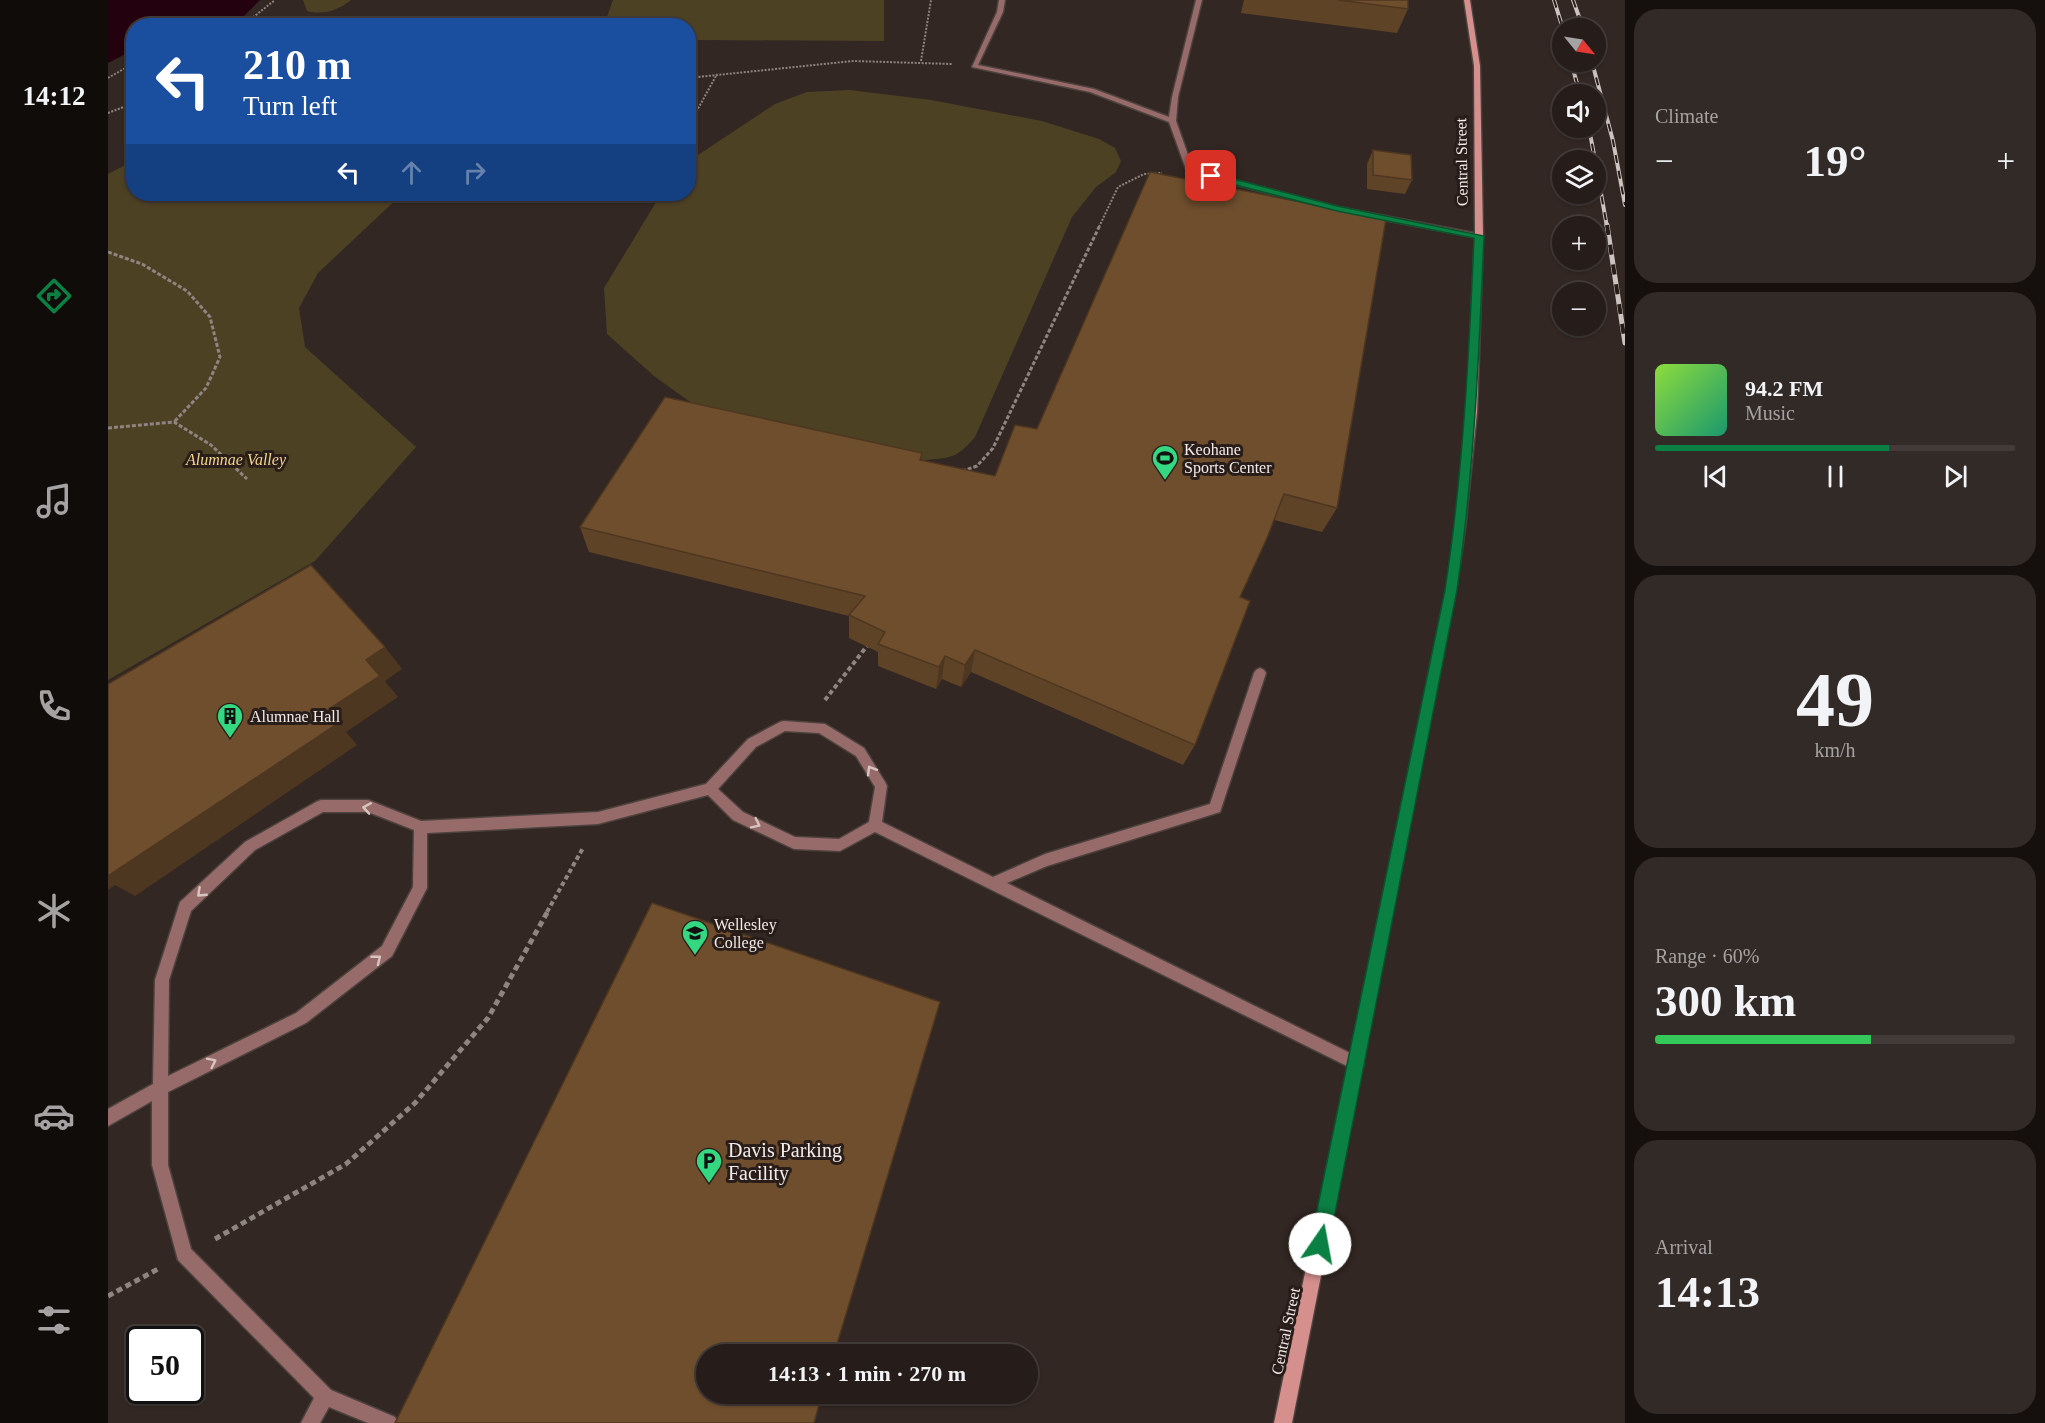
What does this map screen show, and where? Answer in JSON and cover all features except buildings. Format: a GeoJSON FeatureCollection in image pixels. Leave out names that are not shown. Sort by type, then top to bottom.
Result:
{"type":"FeatureCollection","features":[{"type":"Feature","properties":{"kind":"main road","name":"Central Street"},"geometry":{"type":"LineString","coordinates":[[1283,1423],[1449,601],[1460,529],[1472,412],[1479,236],[1477,66],[1467,0]]}},
{"type":"Feature","properties":{"kind":"lane"},"geometry":{"type":"LineString","coordinates":[[1002,0],[1000,12],[974,66],[1092,90],[1172,121]]}},
{"type":"Feature","properties":{"kind":"lane"},"geometry":{"type":"LineString","coordinates":[[1199,0],[1172,121],[1190,170],[1337,209],[1479,236]]}},
{"type":"Feature","properties":{"kind":"lane"},"geometry":{"type":"LineString","coordinates":[[993,883],[1044,860],[1215,808],[1260,673]]}},
{"type":"Feature","properties":{"kind":"lane"},"geometry":{"type":"LineString","coordinates":[[389,1423],[325,1396],[184,1254],[160,1165],[160,1088],[162,980],[185,907],[250,846],[321,806],[368,806],[421,828],[598,818],[710,789],[752,743],[784,726],[821,728],[860,752],[881,786],[875,825]]}},
{"type":"Feature","properties":{"kind":"lane"},"geometry":{"type":"LineString","coordinates":[[710,789],[738,816],[795,843],[840,844],[875,825]]}},
{"type":"Feature","properties":{"kind":"lane"},"geometry":{"type":"LineString","coordinates":[[875,825],[1357,1064]]}},
{"type":"Feature","properties":{"kind":"lane"},"geometry":{"type":"LineString","coordinates":[[108,1118],[160,1088],[301,1018],[387,951],[420,888],[421,828]]}},
{"type":"Feature","properties":{"kind":"lane"},"geometry":{"type":"LineString","coordinates":[[310,1423],[325,1396]]}},
{"type":"Feature","properties":{"kind":"path"},"geometry":{"type":"LineString","coordinates":[[252,18],[275,0]]}},
{"type":"Feature","properties":{"kind":"path"},"geometry":{"type":"LineString","coordinates":[[921,61],[931,0]]}},
{"type":"Feature","properties":{"kind":"path"},"geometry":{"type":"LineString","coordinates":[[696,77],[819,62],[921,61],[974,66]]}},
{"type":"Feature","properties":{"kind":"path"},"geometry":{"type":"LineString","coordinates":[[108,78],[126,68]]}},
{"type":"Feature","properties":{"kind":"path"},"geometry":{"type":"LineString","coordinates":[[696,112],[717,74]]}},
{"type":"Feature","properties":{"kind":"path"},"geometry":{"type":"LineString","coordinates":[[108,113],[126,106]]}},
{"type":"Feature","properties":{"kind":"path"},"geometry":{"type":"LineString","coordinates":[[974,476],[977,466],[993,448],[1118,187],[1144,174],[1190,170]]}},
{"type":"Feature","properties":{"kind":"path"},"geometry":{"type":"LineString","coordinates":[[108,252],[142,264],[186,291],[210,317],[220,357],[207,388],[174,422]]}},
{"type":"Feature","properties":{"kind":"path"},"geometry":{"type":"LineString","coordinates":[[108,428],[174,422],[211,445],[247,479]]}},
{"type":"Feature","properties":{"kind":"path"},"geometry":{"type":"LineString","coordinates":[[955,474],[977,466]]}},
{"type":"Feature","properties":{"kind":"path"},"geometry":{"type":"LineString","coordinates":[[803,728],[867,646]]}},
{"type":"Feature","properties":{"kind":"path"},"geometry":{"type":"LineString","coordinates":[[108,1296],[184,1254],[226,1234],[346,1164],[416,1103],[488,1018],[553,905],[598,818]]}},
{"type":"Feature","properties":{"kind":"green space"},"geometry":{"type":"Polygon","coordinates":[[[303,0],[351,0],[341,7],[319,13],[307,11],[303,0]]]}},
{"type":"Feature","properties":{"kind":"green space"},"geometry":{"type":"Polygon","coordinates":[[[613,0],[884,0],[884,41],[696,40],[696,18],[607,18],[613,0]]]}},
{"type":"Feature","properties":{"kind":"green space"},"geometry":{"type":"Polygon","coordinates":[[[850,90],[931,100],[1042,121],[1099,139],[1115,148],[1121,161],[1116,172],[1096,187],[1072,217],[975,437],[953,456],[924,460],[700,409],[654,376],[607,334],[604,288],[657,201],[696,201],[696,156],[775,104],[807,92],[850,90]]]}},
{"type":"Feature","properties":{"kind":"green space","name":"Alumnae Valley"},"geometry":{"type":"Polygon","coordinates":[[[126,165],[126,201],[395,201],[318,273],[299,308],[305,347],[416,447],[315,561],[108,680],[108,174],[126,165]]]}},
{"type":"Feature","properties":{"kind":"shaded area"},"geometry":{"type":"Polygon","coordinates":[[[108,0],[260,0],[244,16],[239,18],[126,18],[126,54],[108,63],[108,0]]]}},
{"type":"Feature","properties":{"kind":"railway"},"geometry":{"type":"LineString","coordinates":[[1554,0],[1560,18]]}},
{"type":"Feature","properties":{"kind":"railway"},"geometry":{"type":"LineString","coordinates":[[1573,0],[1579,18]]}},
{"type":"Feature","properties":{"kind":"railway"},"geometry":{"type":"LineString","coordinates":[[1574,72],[1577,84]]}},
{"type":"Feature","properties":{"kind":"railway"},"geometry":{"type":"LineString","coordinates":[[1595,72],[1613,141],[1625,205]]}},
{"type":"Feature","properties":{"kind":"railway"},"geometry":{"type":"LineString","coordinates":[[1591,138],[1593,150]]}},
{"type":"Feature","properties":{"kind":"railway"},"geometry":{"type":"LineString","coordinates":[[1603,204],[1607,227]]}},
{"type":"Feature","properties":{"kind":"railway"},"geometry":{"type":"LineString","coordinates":[[1607,225],[1625,343]]}},
{"type":"Feature","properties":{"kind":"place","name":"Keohane Sports Center"},"geometry":{"type":"Point","coordinates":[1165,481]}},
{"type":"Feature","properties":{"kind":"place","name":"Alumnae Hall"},"geometry":{"type":"Point","coordinates":[230,739]}},
{"type":"Feature","properties":{"kind":"place","name":"Wellesley College"},"geometry":{"type":"Point","coordinates":[695,956]}},
{"type":"Feature","properties":{"kind":"place","name":"Davis Parking Facility"},"geometry":{"type":"Point","coordinates":[709,1184]}},
{"type":"Feature","properties":{"kind":"route"},"geometry":{"type":"LineString","coordinates":[[1211,176],[1337,209],[1479,236],[1472,412],[1451,590],[1320,1244]]}}]}
